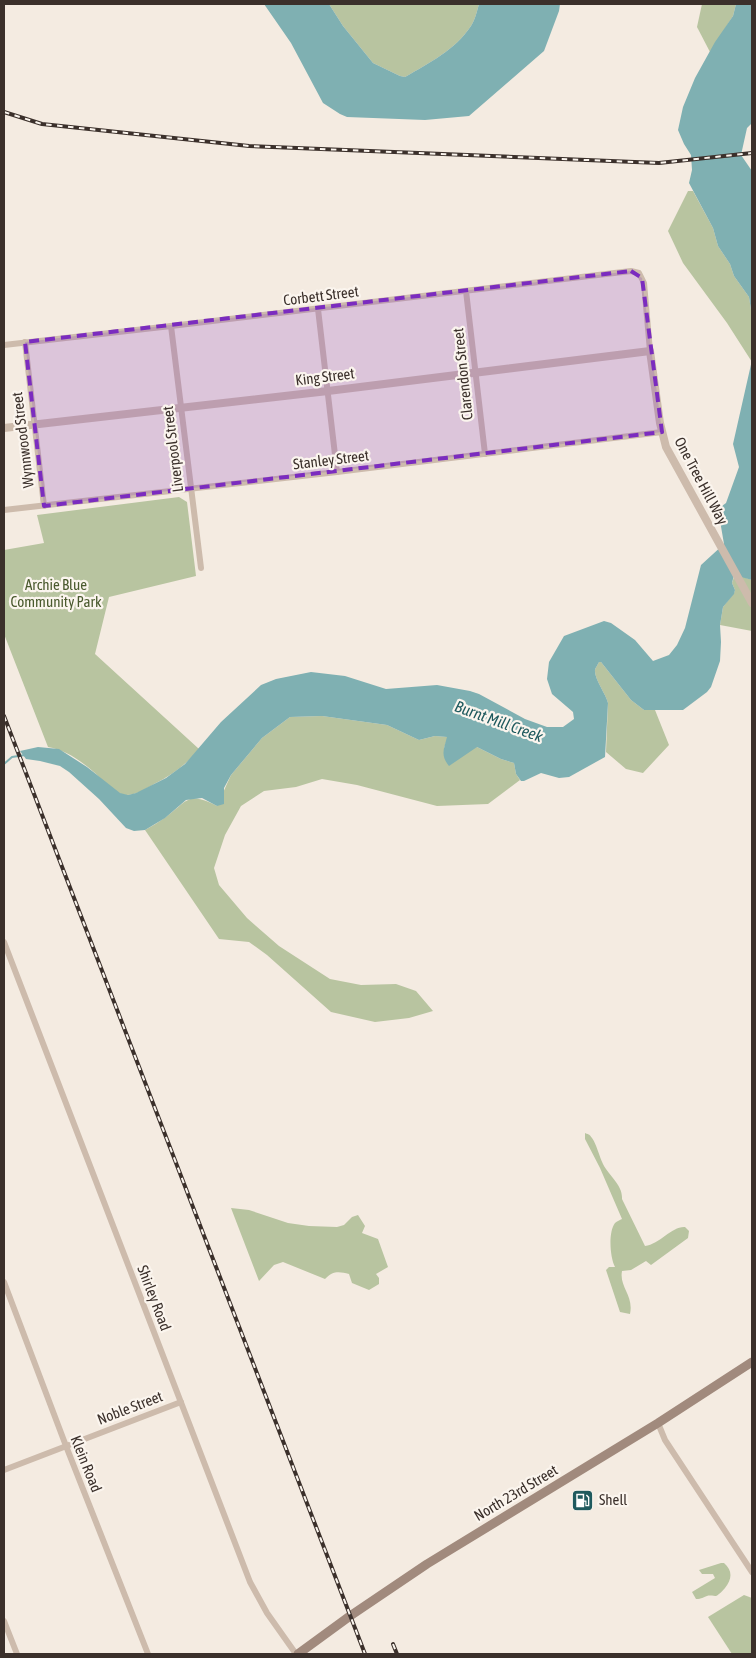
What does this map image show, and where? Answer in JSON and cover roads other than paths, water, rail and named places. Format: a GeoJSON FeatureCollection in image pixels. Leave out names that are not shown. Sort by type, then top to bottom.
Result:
{"type":"FeatureCollection","features":[{"type":"Feature","properties":{"kind":"main road","name":"North 23rd Street"},"geometry":{"type":"LineString","coordinates":[[297,1654],[435,1559],[658,1423],[752,1362]]}},
{"type":"Feature","properties":{"kind":"street","name":"Corbett Street"},"geometry":{"type":"LineString","coordinates":[[4,345],[632,271],[639,274]]}},
{"type":"Feature","properties":{"kind":"street","name":"One Tree Hill Way"},"geometry":{"type":"LineString","coordinates":[[639,274],[644,283],[650,352],[662,432],[671,457],[752,603]]}},
{"type":"Feature","properties":{"kind":"street","name":"Clarendon Street"},"geometry":{"type":"LineString","coordinates":[[466,291],[484,454]]}},
{"type":"Feature","properties":{"kind":"street"},"geometry":{"type":"LineString","coordinates":[[318,309],[337,472]]}},
{"type":"Feature","properties":{"kind":"street","name":"Liverpool Street"},"geometry":{"type":"LineString","coordinates":[[171,326],[201,568]]}},
{"type":"Feature","properties":{"kind":"street","name":"Wynnwood Street"},"geometry":{"type":"LineString","coordinates":[[25,342],[44,506]]}},
{"type":"Feature","properties":{"kind":"street","name":"King Street"},"geometry":{"type":"LineString","coordinates":[[4,428],[650,352]]}},
{"type":"Feature","properties":{"kind":"street","name":"Stanley Street"},"geometry":{"type":"LineString","coordinates":[[4,510],[662,432]]}},
{"type":"Feature","properties":{"kind":"street","name":"Shirley Road"},"geometry":{"type":"LineString","coordinates":[[4,942],[250,1582],[267,1613],[297,1654]]}},
{"type":"Feature","properties":{"kind":"street","name":"Klein Road"},"geometry":{"type":"LineString","coordinates":[[4,1282],[148,1654]]}},
{"type":"Feature","properties":{"kind":"street","name":"Noble Street"},"geometry":{"type":"LineString","coordinates":[[4,1470],[181,1402]]}},
{"type":"Feature","properties":{"kind":"street"},"geometry":{"type":"LineString","coordinates":[[658,1423],[665,1440],[752,1572]]}},
{"type":"Feature","properties":{"kind":"street"},"geometry":{"type":"LineString","coordinates":[[4,1620],[17,1654]]}},
{"type":"Feature","properties":{"kind":"water"},"geometry":{"type":"Polygon","coordinates":[[[264,4],[329,4],[343,26],[373,63],[405,77],[441,55],[465,35],[472,24],[479,4],[560,4],[544,51],[469,116],[425,120],[347,117],[323,103],[291,43],[264,4]]]}},
{"type":"Feature","properties":{"kind":"water"},"geometry":{"type":"Polygon","coordinates":[[[736,4],[752,4],[752,123],[747,128],[741,155],[752,171],[752,329],[749,297],[734,276],[730,264],[718,246],[713,228],[689,183],[692,170],[691,155],[678,130],[683,107],[695,78],[715,42],[733,16],[736,4]]]}},
{"type":"Feature","properties":{"kind":"water"},"geometry":{"type":"Polygon","coordinates":[[[752,360],[752,580],[734,575],[732,583],[735,590],[734,594],[723,607],[720,625],[720,661],[711,687],[683,710],[644,710],[631,700],[601,662],[599,662],[595,669],[595,674],[608,703],[605,757],[569,777],[559,778],[541,773],[521,781],[516,774],[514,763],[477,747],[449,766],[444,759],[447,737],[435,736],[419,740],[387,725],[322,716],[290,717],[262,738],[231,775],[224,788],[224,804],[217,806],[202,798],[186,800],[165,818],[145,830],[134,831],[126,828],[99,799],[69,772],[60,766],[26,759],[20,751],[38,747],[59,749],[87,767],[120,793],[128,795],[136,793],[166,778],[185,764],[221,722],[261,685],[276,679],[311,672],[345,676],[386,689],[437,685],[470,691],[525,719],[547,727],[563,727],[574,719],[573,712],[552,694],[547,679],[549,662],[564,636],[604,621],[611,623],[635,640],[653,661],[669,655],[677,645],[685,628],[701,565],[724,544],[718,509],[726,503],[739,467],[733,444],[752,360]]]}},
{"type":"Feature","properties":{"kind":"waterway","name":"Burnt Mill Creek"},"geometry":{"type":"LineString","coordinates":[[4,764],[12,757],[25,755]]}},
{"type":"Feature","properties":{"kind":"railway"},"geometry":{"type":"LineString","coordinates":[[4,112],[42,124],[249,146],[659,163],[752,153]]}},
{"type":"Feature","properties":{"kind":"railway"},"geometry":{"type":"LineString","coordinates":[[4,716],[365,1654]]}},
{"type":"Feature","properties":{"kind":"railway"},"geometry":{"type":"LineString","coordinates":[[393,1644],[397,1654]]}},
{"type":"Feature","properties":{"kind":"place","name":"Shell"},"geometry":{"type":"Point","coordinates":[583,1500]}},
{"type":"Feature","properties":{"kind":"park label","name":"Archie Blue Community Park"},"geometry":{"type":"Point","coordinates":[56,594]}}]}
